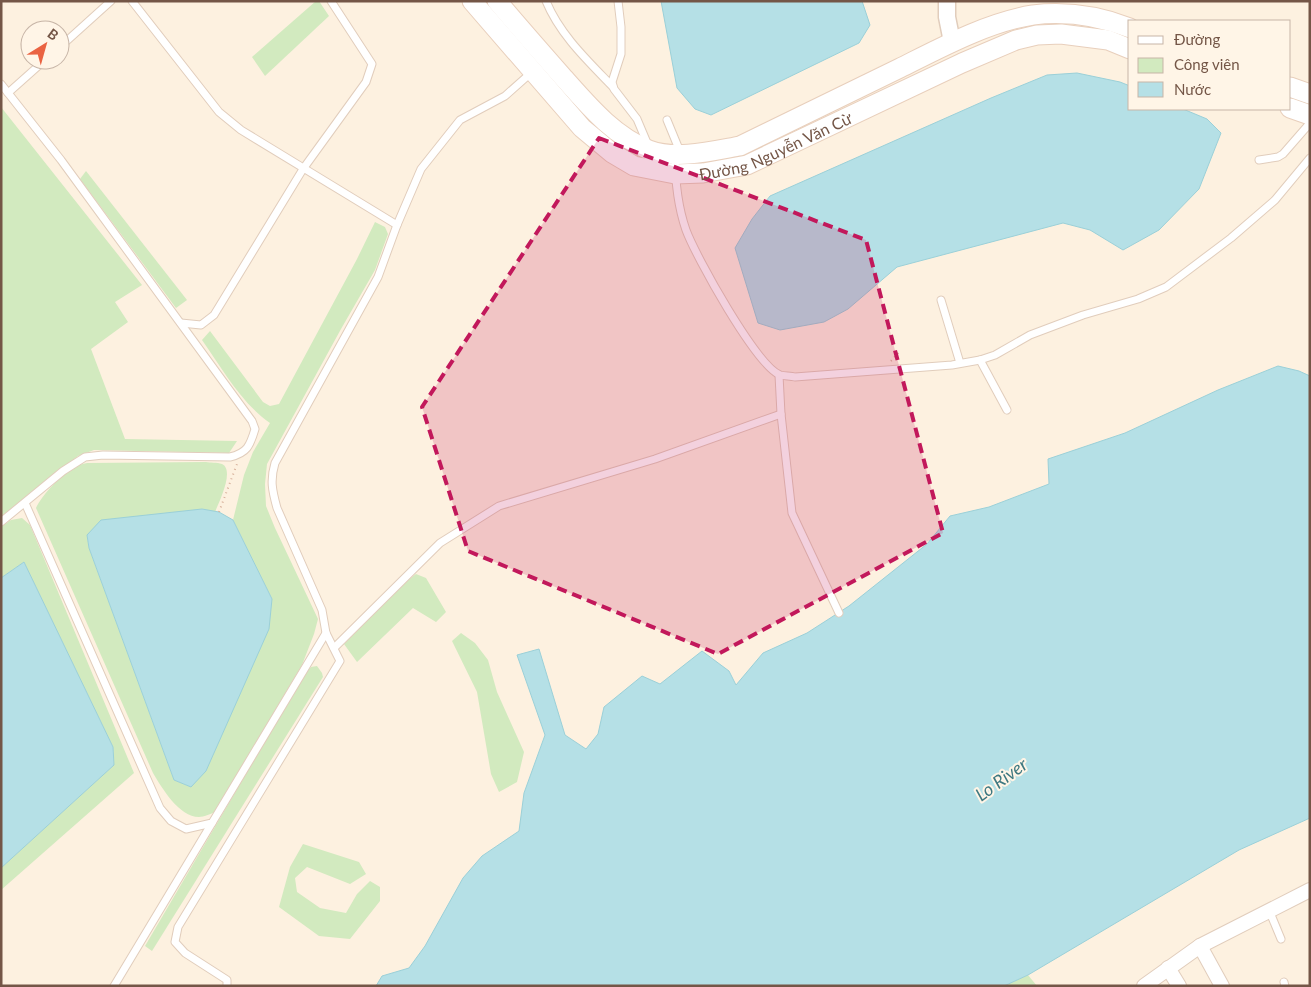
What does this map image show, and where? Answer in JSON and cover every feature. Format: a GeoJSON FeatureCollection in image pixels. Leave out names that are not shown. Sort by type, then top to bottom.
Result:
{"type":"FeatureCollection","features":[{"type":"Feature","properties":{"kind":"main road","name":"Đường Nguyễn Văn Cừ"},"geometry":{"type":"LineString","coordinates":[[472,1],[582,128],[612,153],[634,166],[675,174],[703,173],[747,165],[962,62],[1016,40],[1061,34],[1108,40],[1128,48]]}},
{"type":"Feature","properties":{"kind":"main road","name":"Đường Nguyễn Văn Cừ"},"geometry":{"type":"LineString","coordinates":[[497,1],[594,112],[630,140],[650,150],[678,154],[702,154],[740,146],[952,42],[1010,20],[1033,15],[1057,13],[1088,16],[1128,27]]}},
{"type":"Feature","properties":{"kind":"main road"},"geometry":{"type":"LineString","coordinates":[[1291,87],[1310,94]]}},
{"type":"Feature","properties":{"kind":"main road"},"geometry":{"type":"LineString","coordinates":[[1291,108],[1310,115]]}},
{"type":"Feature","properties":{"kind":"street"},"geometry":{"type":"LineString","coordinates":[[946,1],[946,17],[952,42]]}},
{"type":"Feature","properties":{"kind":"street"},"geometry":{"type":"LineString","coordinates":[[1144,986],[1200,946],[1270,910],[1308,894]]}},
{"type":"Feature","properties":{"kind":"street"},"geometry":{"type":"LineString","coordinates":[[1200,946],[1222,986]]}},
{"type":"Feature","properties":{"kind":"street"},"geometry":{"type":"LineString","coordinates":[[1168,968],[1179,986]]}},
{"type":"Feature","properties":{"kind":"lane"},"geometry":{"type":"LineString","coordinates":[[70,38],[111,1]]}},
{"type":"Feature","properties":{"kind":"lane"},"geometry":{"type":"LineString","coordinates":[[132,1],[218,112],[241,130],[397,225]]}},
{"type":"Feature","properties":{"kind":"lane"},"geometry":{"type":"LineString","coordinates":[[181,323],[201,324],[214,315],[303,169],[366,82],[372,64],[331,1]]}},
{"type":"Feature","properties":{"kind":"lane"},"geometry":{"type":"LineString","coordinates":[[546,1],[552,16],[578,50],[614,88],[637,119],[650,150]]}},
{"type":"Feature","properties":{"kind":"lane"},"geometry":{"type":"LineString","coordinates":[[614,88],[612,82],[621,54],[622,42],[618,1]]}},
{"type":"Feature","properties":{"kind":"lane"},"geometry":{"type":"LineString","coordinates":[[8,93],[34,70]]}},
{"type":"Feature","properties":{"kind":"lane"},"geometry":{"type":"LineString","coordinates":[[227,986],[226,980],[185,953],[175,942],[178,926],[340,661],[326,633],[322,610],[277,508],[272,492],[271,476],[283,448],[378,277],[397,225],[421,169],[460,120],[505,96],[532,72]]}},
{"type":"Feature","properties":{"kind":"lane"},"geometry":{"type":"LineString","coordinates":[[1,84],[61,160],[181,323],[252,421],[255,430],[252,441],[241,454],[230,457],[104,455],[84,457],[1,522]]}},
{"type":"Feature","properties":{"kind":"lane"},"geometry":{"type":"LineString","coordinates":[[667,120],[678,154],[675,174],[686,230],[713,286],[765,362],[779,374],[795,377],[980,360],[995,355],[1030,336],[1084,315],[1138,299],[1166,287],[1231,238],[1275,200],[1310,158]]}},
{"type":"Feature","properties":{"kind":"lane"},"geometry":{"type":"LineString","coordinates":[[1259,160],[1283,154],[1310,123]]}},
{"type":"Feature","properties":{"kind":"lane"},"geometry":{"type":"LineString","coordinates":[[941,300],[960,363]]}},
{"type":"Feature","properties":{"kind":"lane"},"geometry":{"type":"LineString","coordinates":[[980,360],[1008,410]]}},
{"type":"Feature","properties":{"kind":"lane"},"geometry":{"type":"LineString","coordinates":[[779,374],[781,414],[792,513],[839,613]]}},
{"type":"Feature","properties":{"kind":"lane"},"geometry":{"type":"LineString","coordinates":[[334,648],[440,543],[499,506],[655,460],[781,414]]}},
{"type":"Feature","properties":{"kind":"lane"},"geometry":{"type":"LineString","coordinates":[[25,503],[160,808],[171,821],[186,829],[212,823]]}},
{"type":"Feature","properties":{"kind":"lane"},"geometry":{"type":"LineString","coordinates":[[114,986],[326,633]]}},
{"type":"Feature","properties":{"kind":"lane"},"geometry":{"type":"LineString","coordinates":[[1270,910],[1281,939]]}},
{"type":"Feature","properties":{"kind":"path"},"geometry":{"type":"LineString","coordinates":[[220,512],[241,454]]}},
{"type":"Feature","properties":{"kind":"highlighted area"},"geometry":{"type":"Polygon","coordinates":[[[599,138],[866,240],[943,533],[718,654],[468,551],[422,407],[599,138]]]}},
{"type":"Feature","properties":{"kind":"green space"},"geometry":{"type":"Polygon","coordinates":[[[316,1],[319,1],[329,16],[265,76],[252,57],[316,1]]]}},
{"type":"Feature","properties":{"kind":"green space"},"geometry":{"type":"Polygon","coordinates":[[[1,107],[142,285],[115,302],[128,322],[91,349],[125,439],[237,441],[229,453],[94,450],[78,456],[1,517],[1,107]]]}},
{"type":"Feature","properties":{"kind":"green space"},"geometry":{"type":"Polygon","coordinates":[[[86,171],[187,300],[176,308],[80,179],[86,171]]]}},
{"type":"Feature","properties":{"kind":"green space"},"geometry":{"type":"Polygon","coordinates":[[[375,222],[385,227],[388,234],[375,270],[267,464],[265,484],[266,506],[318,619],[314,634],[302,665],[215,812],[201,817],[192,816],[172,801],[153,773],[36,508],[48,491],[64,474],[75,466],[87,463],[206,462],[220,463],[226,467],[227,479],[215,512],[202,509],[87,535],[89,548],[174,780],[191,787],[272,599],[233,520],[244,475],[253,452],[270,423],[250,406],[202,340],[210,331],[263,402],[270,406],[279,404],[375,222]]]}},
{"type":"Feature","properties":{"kind":"green space"},"geometry":{"type":"Polygon","coordinates":[[[22,518],[30,525],[134,773],[1,890],[1,868],[114,765],[113,747],[24,562],[1,578],[1,527],[11,520],[22,518]]]}},
{"type":"Feature","properties":{"kind":"green space"},"geometry":{"type":"Polygon","coordinates":[[[416,574],[426,578],[446,612],[436,622],[413,608],[357,662],[344,644],[416,574]]]}},
{"type":"Feature","properties":{"kind":"green space"},"geometry":{"type":"Polygon","coordinates":[[[461,633],[475,643],[488,660],[497,692],[524,752],[517,782],[499,792],[491,774],[477,692],[452,641],[461,633]]]}},
{"type":"Feature","properties":{"kind":"green space"},"geometry":{"type":"Polygon","coordinates":[[[317,666],[323,677],[152,951],[145,946],[304,675],[311,667],[317,666]]]}},
{"type":"Feature","properties":{"kind":"green space"},"geometry":{"type":"Polygon","coordinates":[[[303,844],[359,862],[366,874],[350,884],[307,867],[295,878],[297,892],[320,908],[346,913],[357,894],[370,881],[380,887],[380,901],[350,939],[319,936],[279,907],[290,867],[303,844]]]}},
{"type":"Feature","properties":{"kind":"green space"},"geometry":{"type":"Polygon","coordinates":[[[1028,975],[1037,986],[1004,986],[1028,975]]]}},
{"type":"Feature","properties":{"kind":"water"},"geometry":{"type":"Polygon","coordinates":[[[661,1],[862,1],[870,25],[859,43],[711,115],[695,109],[677,88],[661,1]]]}},
{"type":"Feature","properties":{"kind":"water"},"geometry":{"type":"Polygon","coordinates":[[[1077,73],[1120,82],[1128,85],[1128,110],[1185,110],[1207,119],[1221,133],[1199,189],[1159,230],[1123,250],[1090,230],[1063,223],[897,267],[848,309],[824,322],[780,330],[758,323],[735,248],[752,219],[770,196],[1047,75],[1077,73]]]}},
{"type":"Feature","properties":{"kind":"water","name":"Lo River"},"geometry":{"type":"Polygon","coordinates":[[[1278,366],[1310,376],[1310,818],[1239,850],[1028,975],[1004,986],[376,986],[382,976],[409,968],[425,946],[463,878],[482,856],[519,831],[524,793],[545,735],[517,655],[539,649],[565,735],[586,749],[598,734],[604,707],[642,676],[660,684],[702,651],[729,671],[736,685],[763,653],[807,633],[849,606],[927,544],[950,516],[989,507],[1049,484],[1048,459],[1125,433],[1218,390],[1278,366]]]}},
{"type":"Feature","properties":{"kind":"water"},"geometry":{"type":"Polygon","coordinates":[[[202,509],[219,512],[233,520],[272,599],[269,629],[206,771],[191,787],[174,780],[89,548],[87,535],[101,520],[202,509]]]}},
{"type":"Feature","properties":{"kind":"water"},"geometry":{"type":"Polygon","coordinates":[[[24,562],[113,747],[114,765],[1,868],[1,578],[24,562]]]}}]}
